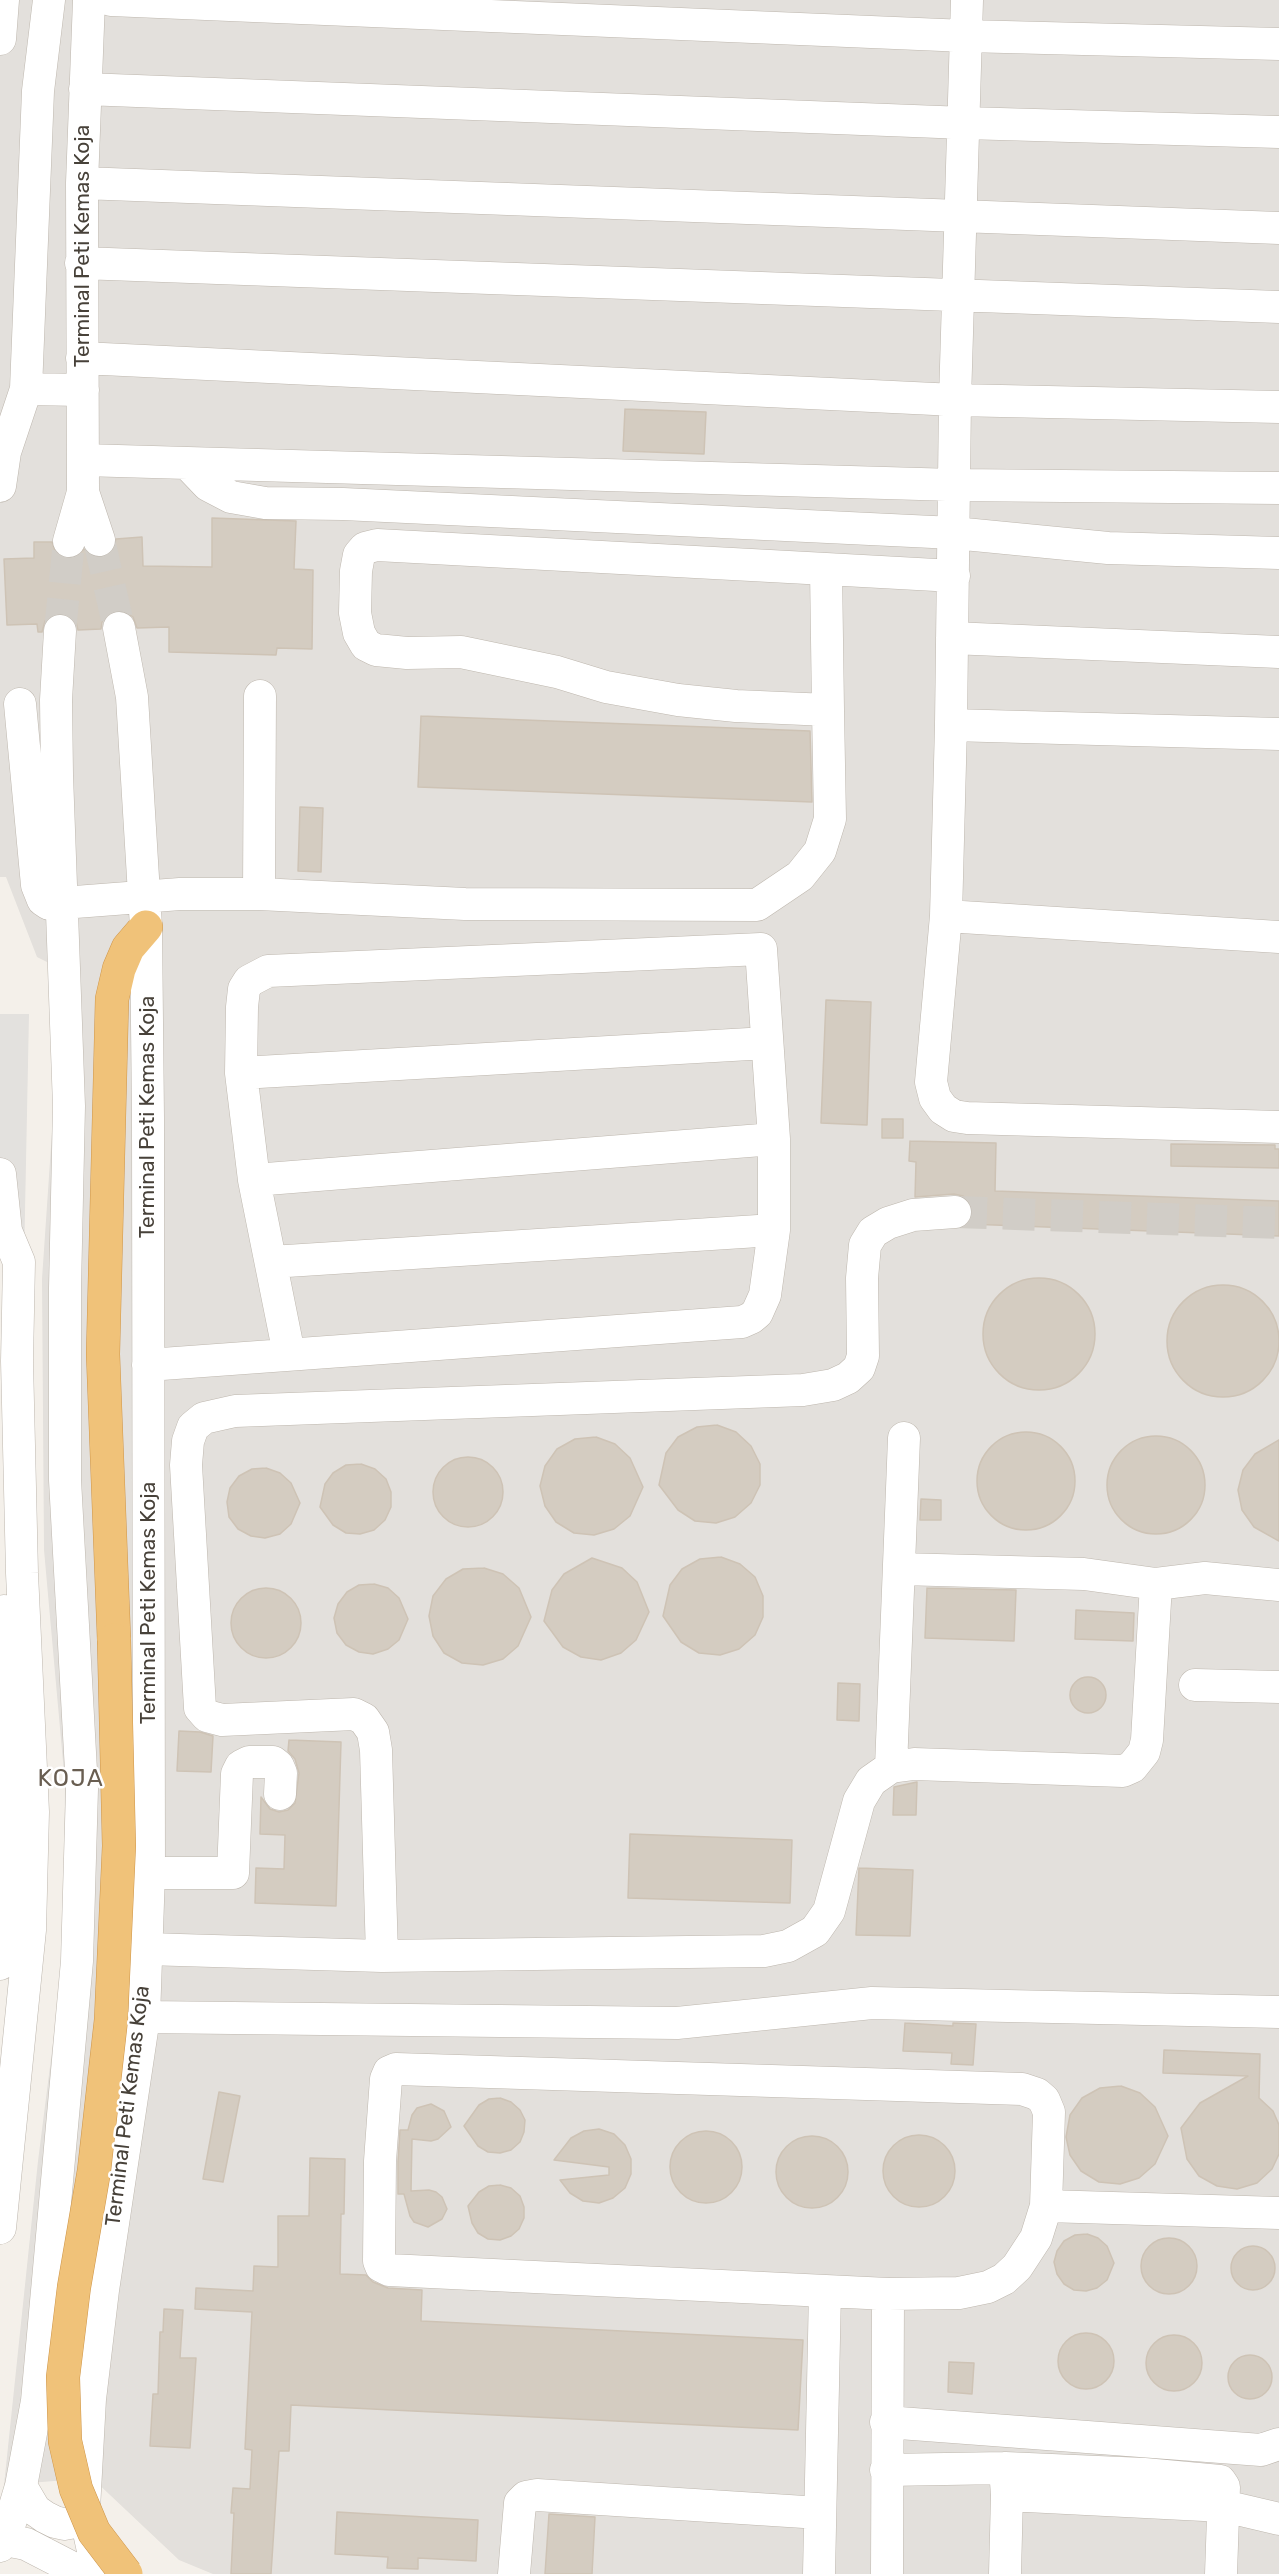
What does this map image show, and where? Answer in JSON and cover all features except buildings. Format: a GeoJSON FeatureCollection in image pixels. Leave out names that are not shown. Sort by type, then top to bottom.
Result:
{"type":"FeatureCollection","features":[{"type":"Feature","properties":{"kind":"highway"},"geometry":{"type":"LineString","coordinates":[[126,2574],[94,2532],[76,2489],[65,2441],[63,2377],[74,2287],[94,2171],[111,2020],[119,1846],[103,1354],[112,999],[119,969],[145,911]]}},
{"type":"Feature","properties":{"kind":"street"},"geometry":{"type":"LineString","coordinates":[[0,39],[2,0]]}},
{"type":"Feature","properties":{"kind":"street"},"geometry":{"type":"LineString","coordinates":[[0,486],[5,452],[26,389],[38,91],[49,0]]}},
{"type":"Feature","properties":{"kind":"street","name":"Terminal Peti Kemas Koja"},"geometry":{"type":"LineString","coordinates":[[84,541],[81,263],[89,0]]}},
{"type":"Feature","properties":{"kind":"street"},"geometry":{"type":"LineString","coordinates":[[111,0],[966,36],[1279,44]]}},
{"type":"Feature","properties":{"kind":"street"},"geometry":{"type":"LineString","coordinates":[[967,0],[955,400],[954,576],[946,916],[931,1082],[935,1098],[943,1109],[954,1116],[991,1120],[1279,1127]]}},
{"type":"Feature","properties":{"kind":"street"},"geometry":{"type":"LineString","coordinates":[[85,89],[965,123],[1279,132]]}},
{"type":"Feature","properties":{"kind":"street"},"geometry":{"type":"LineString","coordinates":[[82,183],[1279,228]]}},
{"type":"Feature","properties":{"kind":"street"},"geometry":{"type":"LineString","coordinates":[[81,263],[1279,307]]}},
{"type":"Feature","properties":{"kind":"street"},"geometry":{"type":"LineString","coordinates":[[82,358],[955,400],[1279,407]]}},
{"type":"Feature","properties":{"kind":"street"},"geometry":{"type":"LineString","coordinates":[[26,389],[83,390]]}},
{"type":"Feature","properties":{"kind":"street"},"geometry":{"type":"LineString","coordinates":[[83,460],[955,484],[1279,488]]}},
{"type":"Feature","properties":{"kind":"street"},"geometry":{"type":"LineString","coordinates":[[187,463],[208,484],[231,497],[265,503],[343,504],[954,532],[1108,548],[1279,553]]}},
{"type":"Feature","properties":{"kind":"street"},"geometry":{"type":"LineString","coordinates":[[343,467],[343,504]]}},
{"type":"Feature","properties":{"kind":"street"},"geometry":{"type":"LineString","coordinates":[[828,710],[736,706],[678,700],[606,687],[557,672],[461,652],[407,653],[376,650],[366,645],[359,633],[355,613],[356,571],[359,555],[365,548],[377,545],[954,576]]}},
{"type":"Feature","properties":{"kind":"street"},"geometry":{"type":"LineString","coordinates":[[21,704],[37,885],[43,900],[49,904],[62,902],[145,911],[259,894],[465,903],[757,905],[800,876],[820,850],[830,819],[826,569]]}},
{"type":"Feature","properties":{"kind":"street","name":"Terminal Peti Kemas Koja"},"geometry":{"type":"LineString","coordinates":[[98,2574],[84,2509],[90,2399],[103,2290],[144,2017],[149,1873],[145,911],[132,697],[119,628]]}},
{"type":"Feature","properties":{"kind":"street"},"geometry":{"type":"LineString","coordinates":[[60,631],[56,700],[69,1106],[65,1288],[65,1480],[82,1789],[80,1869],[77,1960],[36,2401],[21,2486],[2,2540],[26,2544],[84,2574]]}},
{"type":"Feature","properties":{"kind":"street"},"geometry":{"type":"LineString","coordinates":[[952,638],[1279,652]]}},
{"type":"Feature","properties":{"kind":"street"},"geometry":{"type":"LineString","coordinates":[[259,894],[260,696]]}},
{"type":"Feature","properties":{"kind":"street"},"geometry":{"type":"LineString","coordinates":[[951,725],[1279,734]]}},
{"type":"Feature","properties":{"kind":"street"},"geometry":{"type":"LineString","coordinates":[[148,1365],[742,1322],[757,1312],[762,1305],[774,1230],[774,1139],[757,905]]}},
{"type":"Feature","properties":{"kind":"street"},"geometry":{"type":"LineString","coordinates":[[946,916],[1279,937]]}},
{"type":"Feature","properties":{"kind":"street"},"geometry":{"type":"LineString","coordinates":[[289,1354],[254,1179],[241,1073],[244,989],[256,975],[268,971],[761,949]]}},
{"type":"Feature","properties":{"kind":"street"},"geometry":{"type":"LineString","coordinates":[[241,1073],[767,1043]]}},
{"type":"Feature","properties":{"kind":"street"},"geometry":{"type":"LineString","coordinates":[[254,1179],[774,1139]]}},
{"type":"Feature","properties":{"kind":"street"},"geometry":{"type":"LineString","coordinates":[[0,1174],[3,1240],[19,1262],[14,1599],[0,1964]]}},
{"type":"Feature","properties":{"kind":"street"},"geometry":{"type":"LineString","coordinates":[[382,1956],[376,1750],[373,1732],[364,1719],[354,1714],[222,1720],[207,1716],[200,1708],[186,1465],[188,1441],[193,1427],[204,1418],[235,1411],[803,1390],[833,1385],[848,1378],[859,1368],[863,1356],[862,1278],[865,1245],[873,1233],[888,1223],[913,1215],[955,1212]]}},
{"type":"Feature","properties":{"kind":"street"},"geometry":{"type":"LineString","coordinates":[[272,1262],[774,1230]]}},
{"type":"Feature","properties":{"kind":"street"},"geometry":{"type":"LineString","coordinates":[[891,1767],[904,1438]]}},
{"type":"Feature","properties":{"kind":"street"},"geometry":{"type":"LineString","coordinates":[[0,1466],[33,1812],[30,1930],[9,2059],[0,2228]]}},
{"type":"Feature","properties":{"kind":"street"},"geometry":{"type":"LineString","coordinates":[[900,1569],[1084,1574],[1156,1584],[1205,1578],[1279,1585]]}},
{"type":"Feature","properties":{"kind":"street"},"geometry":{"type":"LineString","coordinates":[[146,1949],[382,1956],[764,1951],[788,1946],[815,1931],[829,1911],[858,1801],[871,1780],[891,1767],[914,1764],[1123,1771],[1132,1767],[1144,1752],[1146,1740],[1156,1584]]}},
{"type":"Feature","properties":{"kind":"street"},"geometry":{"type":"LineString","coordinates":[[1195,1684],[1279,1688]]}},
{"type":"Feature","properties":{"kind":"street"},"geometry":{"type":"LineString","coordinates":[[149,1873],[243,1874],[237,1774],[241,1766],[249,1762],[273,1762],[281,1773],[280,1794]]}},
{"type":"Feature","properties":{"kind":"street"},"geometry":{"type":"LineString","coordinates":[[144,2017],[677,2023],[872,2003],[1279,2012]]}},
{"type":"Feature","properties":{"kind":"street"},"geometry":{"type":"LineString","coordinates":[[396,2069],[1022,2089],[1037,2094],[1044,2100],[1049,2112],[1046,2206],[1036,2238],[1027,2254],[1004,2279],[988,2287],[959,2293],[888,2294],[386,2270],[379,2261],[380,2161],[387,2075],[396,2069]]}},
{"type":"Feature","properties":{"kind":"street"},"geometry":{"type":"LineString","coordinates":[[1046,2206],[1279,2213]]}},
{"type":"Feature","properties":{"kind":"street"},"geometry":{"type":"LineString","coordinates":[[819,2574],[825,2290]]}},
{"type":"Feature","properties":{"kind":"street"},"geometry":{"type":"LineString","coordinates":[[887,2574],[888,2294]]}},
{"type":"Feature","properties":{"kind":"street"},"geometry":{"type":"LineString","coordinates":[[886,2422],[1261,2450],[1279,2444]]}},
{"type":"Feature","properties":{"kind":"street"},"geometry":{"type":"LineString","coordinates":[[886,2470],[1224,2506],[1279,2519]]}},
{"type":"Feature","properties":{"kind":"street"},"geometry":{"type":"LineString","coordinates":[[1005,2574],[1006,2482]]}},
{"type":"Feature","properties":{"kind":"street"},"geometry":{"type":"LineString","coordinates":[[21,2486],[35,2510],[45,2517],[64,2523],[86,2520]]}},
{"type":"Feature","properties":{"kind":"street"},"geometry":{"type":"LineString","coordinates":[[514,2574],[520,2503],[526,2497],[537,2495],[820,2513]]}},
{"type":"Feature","properties":{"kind":"street"},"geometry":{"type":"LineString","coordinates":[[1221,2574],[1224,2506]]}},
{"type":"Feature","properties":{"kind":"shaded area"},"geometry":{"type":"Polygon","coordinates":[[[0,0],[1279,0],[1279,2574],[213,2574],[179,2560],[92,2478],[4,2485],[38,2161],[63,1964],[65,1784],[44,1550],[42,1279],[63,970],[37,957],[6,877],[0,877],[0,0]]]}},
{"type":"Feature","properties":{"kind":"shaded area"},"geometry":{"type":"Polygon","coordinates":[[[0,1014],[29,1014],[24,1261],[0,1260],[0,1014]]]}},
{"type":"Feature","properties":{"kind":"tunnel"},"geometry":{"type":"LineString","coordinates":[[99,540],[119,628]]}},
{"type":"Feature","properties":{"kind":"tunnel"},"geometry":{"type":"LineString","coordinates":[[60,631],[69,541]]}},
{"type":"Feature","properties":{"kind":"tunnel"},"geometry":{"type":"LineString","coordinates":[[955,1212],[1279,1223]]}},
{"type":"Feature","properties":{"kind":"district","name":"KOJA"},"geometry":{"type":"Point","coordinates":[71,1779]}}]}
